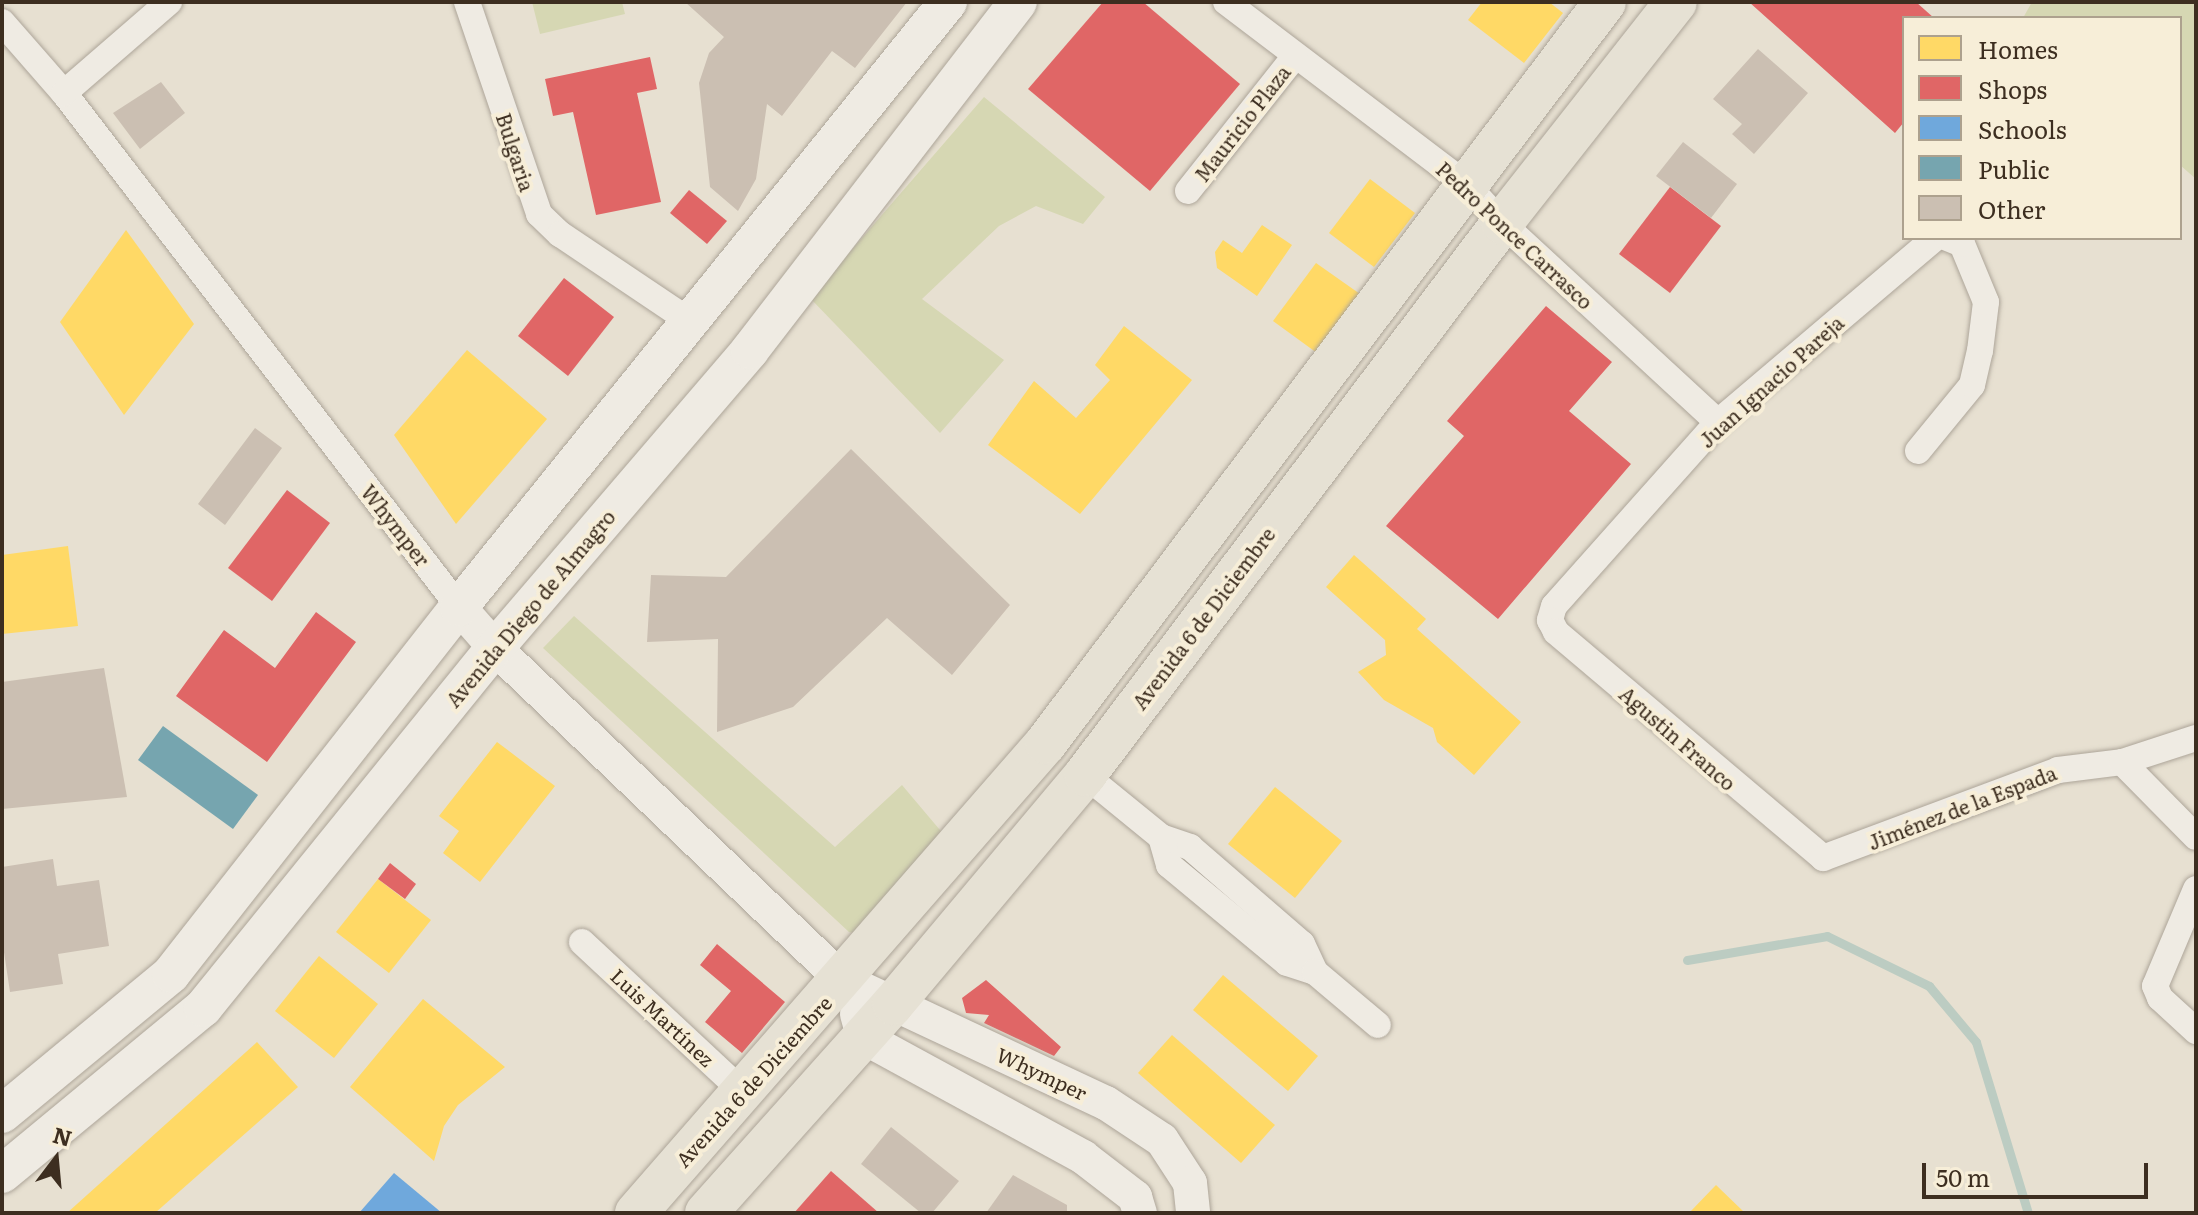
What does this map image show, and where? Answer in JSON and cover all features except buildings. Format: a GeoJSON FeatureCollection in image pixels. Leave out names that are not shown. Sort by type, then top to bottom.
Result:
{"type":"FeatureCollection","features":[{"type":"Feature","properties":{"kind":"main road"},"geometry":{"type":"LineString","coordinates":[[2,1114],[171,974],[459,607],[948,2]]}},
{"type":"Feature","properties":{"kind":"main road","name":"Avenida 6 de Diciembre"},"geometry":{"type":"LineString","coordinates":[[636,1213],[843,980],[1046,743],[1605,2]]}},
{"type":"Feature","properties":{"kind":"main road","name":"Avenida 6 de Diciembre"},"geometry":{"type":"LineString","coordinates":[[706,1213],[893,1004],[1085,775],[1502,223],[1676,2]]}},
{"type":"Feature","properties":{"kind":"main road","name":"Avenida Diego de Almagro"},"geometry":{"type":"LineString","coordinates":[[2,1174],[203,1008],[495,648],[750,350],[1016,3]]}},
{"type":"Feature","properties":{"kind":"street"},"geometry":{"type":"LineString","coordinates":[[64,93],[169,2]]}},
{"type":"Feature","properties":{"kind":"street","name":"Bulgaria"},"geometry":{"type":"LineString","coordinates":[[467,2],[539,214],[560,234],[691,322]]}},
{"type":"Feature","properties":{"kind":"street","name":"Pedro Ponce Carrasco"},"geometry":{"type":"LineString","coordinates":[[1226,2],[1466,184],[1502,223],[1718,422]]}},
{"type":"Feature","properties":{"kind":"street","name":"Whymper"},"geometry":{"type":"LineString","coordinates":[[2,22],[64,93],[459,607],[495,648],[843,980],[1106,1103],[1162,1140],[1190,1183],[1193,1213]]}},
{"type":"Feature","properties":{"kind":"street","name":"Mauricio Plaza"},"geometry":{"type":"LineString","coordinates":[[1188,191],[1295,56]]}},
{"type":"Feature","properties":{"kind":"street","name":"Juan Ignacio Pareja"},"geometry":{"type":"LineString","coordinates":[[1554,606],[1718,422],[1933,240]]}},
{"type":"Feature","properties":{"kind":"street"},"geometry":{"type":"LineString","coordinates":[[1918,451],[1972,385],[1980,351],[1986,302],[1962,244],[1952,240]]}},
{"type":"Feature","properties":{"kind":"street","name":"Agustin Franco"},"geometry":{"type":"LineString","coordinates":[[1554,606],[1550,620],[1556,632],[1823,858]]}},
{"type":"Feature","properties":{"kind":"street","name":"Jiménez de la Espada"},"geometry":{"type":"LineString","coordinates":[[1823,858],[2058,770],[2122,762],[2196,738]]}},
{"type":"Feature","properties":{"kind":"street"},"geometry":{"type":"LineString","coordinates":[[2122,762],[2196,837]]}},
{"type":"Feature","properties":{"kind":"street"},"geometry":{"type":"LineString","coordinates":[[1085,775],[1161,837],[1190,847],[1224,876],[1302,944],[1315,972],[1378,1025]]}},
{"type":"Feature","properties":{"kind":"street"},"geometry":{"type":"LineString","coordinates":[[2196,889],[2155,986],[2160,998],[2196,1031]]}},
{"type":"Feature","properties":{"kind":"street","name":"Luis Martínez"},"geometry":{"type":"LineString","coordinates":[[582,942],[744,1093]]}},
{"type":"Feature","properties":{"kind":"street","name":"Whymper"},"geometry":{"type":"LineString","coordinates":[[843,980],[863,1037]]}},
{"type":"Feature","properties":{"kind":"street"},"geometry":{"type":"LineString","coordinates":[[863,1037],[1083,1157],[1135,1197],[1140,1213]]}},
{"type":"Feature","properties":{"kind":"green space"},"geometry":{"type":"Polygon","coordinates":[[[532,2],[622,2],[625,14],[540,34],[532,2]]]}},
{"type":"Feature","properties":{"kind":"green space"},"geometry":{"type":"Polygon","coordinates":[[[2032,2],[2196,2],[2196,179],[2182,167],[2182,16],[2024,16],[2032,2]]]}},
{"type":"Feature","properties":{"kind":"green space"},"geometry":{"type":"Polygon","coordinates":[[[984,97],[1105,197],[1083,224],[1036,206],[999,226],[922,299],[1004,360],[940,433],[810,298],[984,97]]]}},
{"type":"Feature","properties":{"kind":"green space"},"geometry":{"type":"Polygon","coordinates":[[[574,616],[835,847],[902,785],[945,836],[868,936],[849,932],[543,648],[574,616]]]}},
{"type":"Feature","properties":{"kind":"waterway"},"geometry":{"type":"LineString","coordinates":[[1687,960],[1827,936],[1929,986],[1976,1042],[2028,1213]]}}]}
